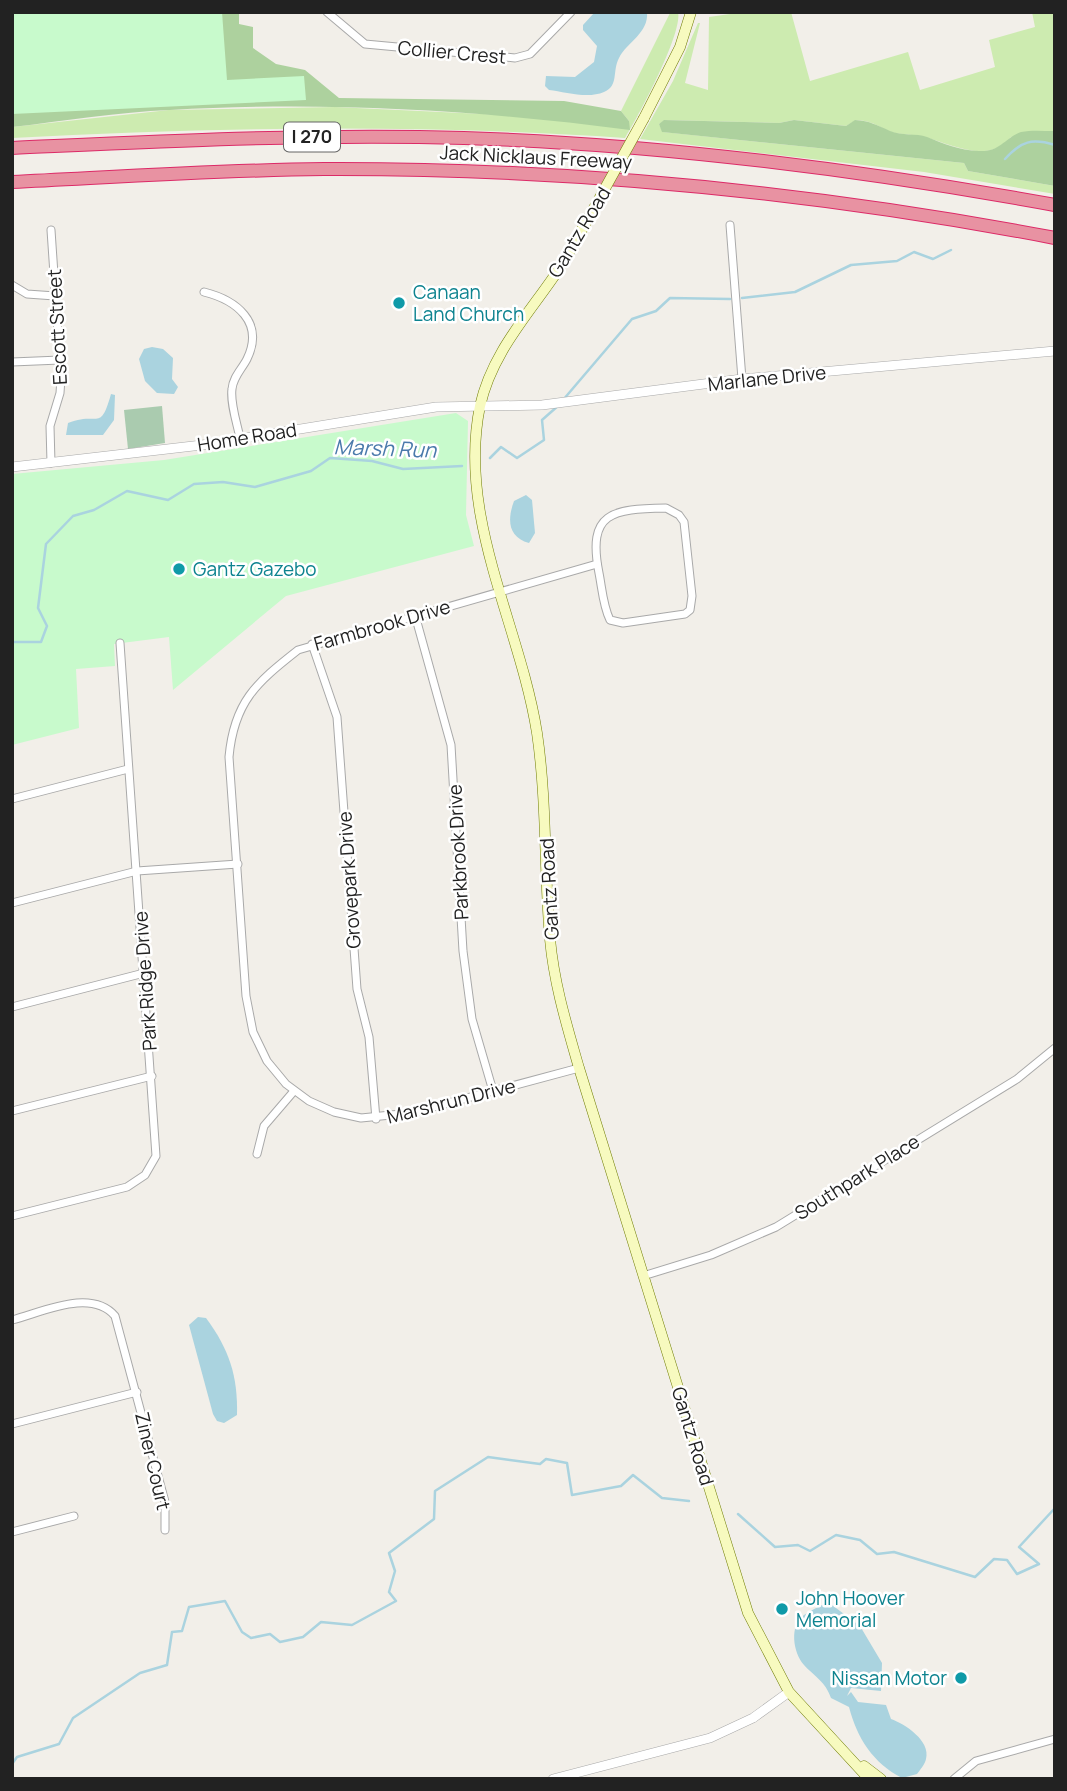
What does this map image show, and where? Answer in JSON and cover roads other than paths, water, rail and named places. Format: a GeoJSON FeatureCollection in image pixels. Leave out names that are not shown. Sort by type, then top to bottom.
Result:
{"type":"FeatureCollection","features":[{"type":"Feature","properties":{"kind":"highway","name":"Jack Nicklaus Freeway"},"geometry":{"type":"LineString","coordinates":[[12,148],[228,138],[407,137],[606,145],[844,170],[1055,205]]}},
{"type":"Feature","properties":{"kind":"highway","name":"Jack Nicklaus Freeway"},"geometry":{"type":"LineString","coordinates":[[12,182],[325,169],[540,175],[796,197],[907,212],[1055,238]]}},
{"type":"Feature","properties":{"kind":"main road","name":"Gantz Road"},"geometry":{"type":"LineString","coordinates":[[691,12],[680,47],[645,118],[559,268],[508,340],[481,405],[476,485],[537,731],[545,803],[553,962],[579,1068],[748,1613],[789,1692],[869,1779]]}},
{"type":"Feature","properties":{"kind":"main road","name":"Gantz Road"},"geometry":{"type":"LineString","coordinates":[[857,1764],[881,1779]]}},
{"type":"Feature","properties":{"kind":"street","name":"Collier Crest"},"geometry":{"type":"LineString","coordinates":[[327,12],[365,44],[515,58],[530,54],[570,12]]}},
{"type":"Feature","properties":{"kind":"street"},"geometry":{"type":"LineString","coordinates":[[730,225],[742,379]]}},
{"type":"Feature","properties":{"kind":"street","name":"Escott Street"},"geometry":{"type":"LineString","coordinates":[[51,230],[60,360],[60,393],[48,438],[51,463]]}},
{"type":"Feature","properties":{"kind":"street"},"geometry":{"type":"LineString","coordinates":[[12,285],[27,294],[55,296]]}},
{"type":"Feature","properties":{"kind":"street"},"geometry":{"type":"LineString","coordinates":[[204,292],[239,305],[249,325],[250,349],[232,389],[240,438]]}},
{"type":"Feature","properties":{"kind":"street","name":"Marlane Drive"},"geometry":{"type":"LineString","coordinates":[[481,405],[559,402],[742,379],[1055,351]]}},
{"type":"Feature","properties":{"kind":"street"},"geometry":{"type":"LineString","coordinates":[[12,362],[60,360]]}},
{"type":"Feature","properties":{"kind":"street","name":"Home Road"},"geometry":{"type":"LineString","coordinates":[[12,467],[240,438],[403,411],[481,405]]}},
{"type":"Feature","properties":{"kind":"street"},"geometry":{"type":"LineString","coordinates":[[666,508],[679,515],[684,522],[690,559],[690,610],[685,614],[623,623],[610,620],[597,564],[598,525],[606,519],[636,509],[666,508]]}},
{"type":"Feature","properties":{"kind":"street","name":"Farmbrook Drive"},"geometry":{"type":"LineString","coordinates":[[239,886],[229,757],[232,729],[242,704],[262,678],[298,650],[313,644],[597,564]]}},
{"type":"Feature","properties":{"kind":"street","name":"Parkbrook Drive"},"geometry":{"type":"LineString","coordinates":[[415,615],[451,745],[463,951],[472,1019],[492,1091]]}},
{"type":"Feature","properties":{"kind":"street","name":"Park Ridge Drive"},"geometry":{"type":"LineString","coordinates":[[12,1216],[127,1186],[145,1175],[156,1156],[120,643]]}},
{"type":"Feature","properties":{"kind":"street","name":"Grovepark Drive"},"geometry":{"type":"LineString","coordinates":[[313,644],[337,717],[357,989],[369,1037],[376,1119]]}},
{"type":"Feature","properties":{"kind":"street"},"geometry":{"type":"LineString","coordinates":[[12,799],[128,769]]}},
{"type":"Feature","properties":{"kind":"street"},"geometry":{"type":"LineString","coordinates":[[12,903],[137,871],[238,864]]}},
{"type":"Feature","properties":{"kind":"street","name":"Marshrun Drive"},"geometry":{"type":"LineString","coordinates":[[239,886],[246,996],[253,1032],[267,1061],[293,1091],[334,1112],[376,1119],[411,1113],[579,1068]]}},
{"type":"Feature","properties":{"kind":"street"},"geometry":{"type":"LineString","coordinates":[[12,1007],[144,973]]}},
{"type":"Feature","properties":{"kind":"street","name":"Southpark Place"},"geometry":{"type":"LineString","coordinates":[[643,1276],[711,1255],[776,1227],[1017,1079],[1055,1048]]}},
{"type":"Feature","properties":{"kind":"street"},"geometry":{"type":"LineString","coordinates":[[12,1111],[152,1076]]}},
{"type":"Feature","properties":{"kind":"street"},"geometry":{"type":"LineString","coordinates":[[257,1154],[264,1126],[293,1091]]}},
{"type":"Feature","properties":{"kind":"street","name":"Ziner Court"},"geometry":{"type":"LineString","coordinates":[[12,1320],[80,1303],[105,1307],[118,1321],[165,1502],[165,1530]]}},
{"type":"Feature","properties":{"kind":"street"},"geometry":{"type":"LineString","coordinates":[[12,1424],[137,1392]]}},
{"type":"Feature","properties":{"kind":"street"},"geometry":{"type":"LineString","coordinates":[[12,1532],[74,1516]]}},
{"type":"Feature","properties":{"kind":"street"},"geometry":{"type":"LineString","coordinates":[[553,1779],[710,1738],[753,1718],[789,1692]]}},
{"type":"Feature","properties":{"kind":"street"},"geometry":{"type":"LineString","coordinates":[[954,1779],[976,1761],[1055,1739]]}},
{"type":"Feature","properties":{"kind":"water"},"geometry":{"type":"Polygon","coordinates":[[[647,12],[645,26],[619,58],[609,89],[598,94],[584,95],[549,90],[545,86],[546,76],[575,77],[594,62],[597,46],[583,30],[583,25],[594,13],[647,12]]]}},
{"type":"Feature","properties":{"kind":"water"},"geometry":{"type":"Polygon","coordinates":[[[144,349],[163,349],[173,358],[172,379],[178,387],[174,394],[157,393],[145,381],[139,359],[144,349]]]}},
{"type":"Feature","properties":{"kind":"water"},"geometry":{"type":"Polygon","coordinates":[[[111,394],[115,395],[114,420],[103,435],[66,435],[68,423],[101,417],[111,394]]]}},
{"type":"Feature","properties":{"kind":"water"},"geometry":{"type":"Polygon","coordinates":[[[526,495],[532,500],[535,533],[529,543],[517,537],[510,521],[514,501],[526,495]]]}},
{"type":"Feature","properties":{"kind":"water"},"geometry":{"type":"Polygon","coordinates":[[[198,1317],[206,1318],[214,1329],[234,1375],[237,1415],[224,1423],[217,1421],[213,1414],[189,1325],[198,1317]]]}},
{"type":"Feature","properties":{"kind":"water"},"geometry":{"type":"Polygon","coordinates":[[[828,1602],[860,1626],[882,1663],[881,1691],[851,1688],[847,1696],[851,1692],[858,1702],[886,1705],[891,1719],[916,1734],[927,1752],[924,1765],[917,1774],[902,1778],[883,1765],[862,1739],[849,1707],[831,1698],[823,1683],[800,1660],[794,1639],[796,1625],[804,1615],[828,1602]]]}},
{"type":"Feature","properties":{"kind":"waterway","name":"Marsh Run"},"geometry":{"type":"LineString","coordinates":[[1005,159],[1016,148],[1027,143],[1055,145]]}},
{"type":"Feature","properties":{"kind":"waterway","name":"Marsh Run"},"geometry":{"type":"LineString","coordinates":[[742,298],[795,292],[851,265],[897,261],[914,252],[933,259],[951,250]]}},
{"type":"Feature","properties":{"kind":"waterway","name":"Marsh Run"},"geometry":{"type":"LineString","coordinates":[[563,400],[632,319],[656,311],[670,298],[730,299]]}},
{"type":"Feature","properties":{"kind":"waterway","name":"Marsh Run"},"geometry":{"type":"LineString","coordinates":[[490,458],[501,447],[517,458],[544,440],[542,420],[559,405]]}},
{"type":"Feature","properties":{"kind":"waterway","name":"Marsh Run"},"geometry":{"type":"LineString","coordinates":[[12,642],[41,642],[47,626],[38,608],[46,544],[73,516],[94,510],[127,491],[168,500],[194,484],[223,482],[255,487],[311,471],[330,458],[372,461],[403,469],[462,466]]}},
{"type":"Feature","properties":{"kind":"waterway"},"geometry":{"type":"LineString","coordinates":[[12,1764],[17,1757],[59,1744],[73,1718],[140,1673],[167,1665],[172,1632],[182,1631],[189,1607],[225,1601],[242,1632],[251,1638],[270,1634],[280,1642],[303,1637],[321,1622],[352,1625],[396,1601],[389,1592],[395,1571],[389,1553],[434,1519],[435,1491],[488,1457],[540,1464],[546,1459],[567,1463],[572,1495],[621,1486],[633,1475],[662,1498],[689,1501]]}},
{"type":"Feature","properties":{"kind":"waterway"},"geometry":{"type":"LineString","coordinates":[[738,1514],[775,1547],[798,1545],[810,1551],[836,1535],[860,1540],[877,1554],[894,1552],[975,1577],[994,1559],[1007,1560],[1017,1574],[1039,1564],[1019,1547],[1055,1508]]}},
{"type":"Feature","properties":{"kind":"place","name":"Canaan Land Church"},"geometry":{"type":"Point","coordinates":[399,303]}},
{"type":"Feature","properties":{"kind":"place","name":"Gantz Gazebo"},"geometry":{"type":"Point","coordinates":[179,569]}},
{"type":"Feature","properties":{"kind":"place","name":"John Hoover Memorial"},"geometry":{"type":"Point","coordinates":[782,1609]}},
{"type":"Feature","properties":{"kind":"place","name":"Nissan Motor"},"geometry":{"type":"Point","coordinates":[961,1678]}}]}
